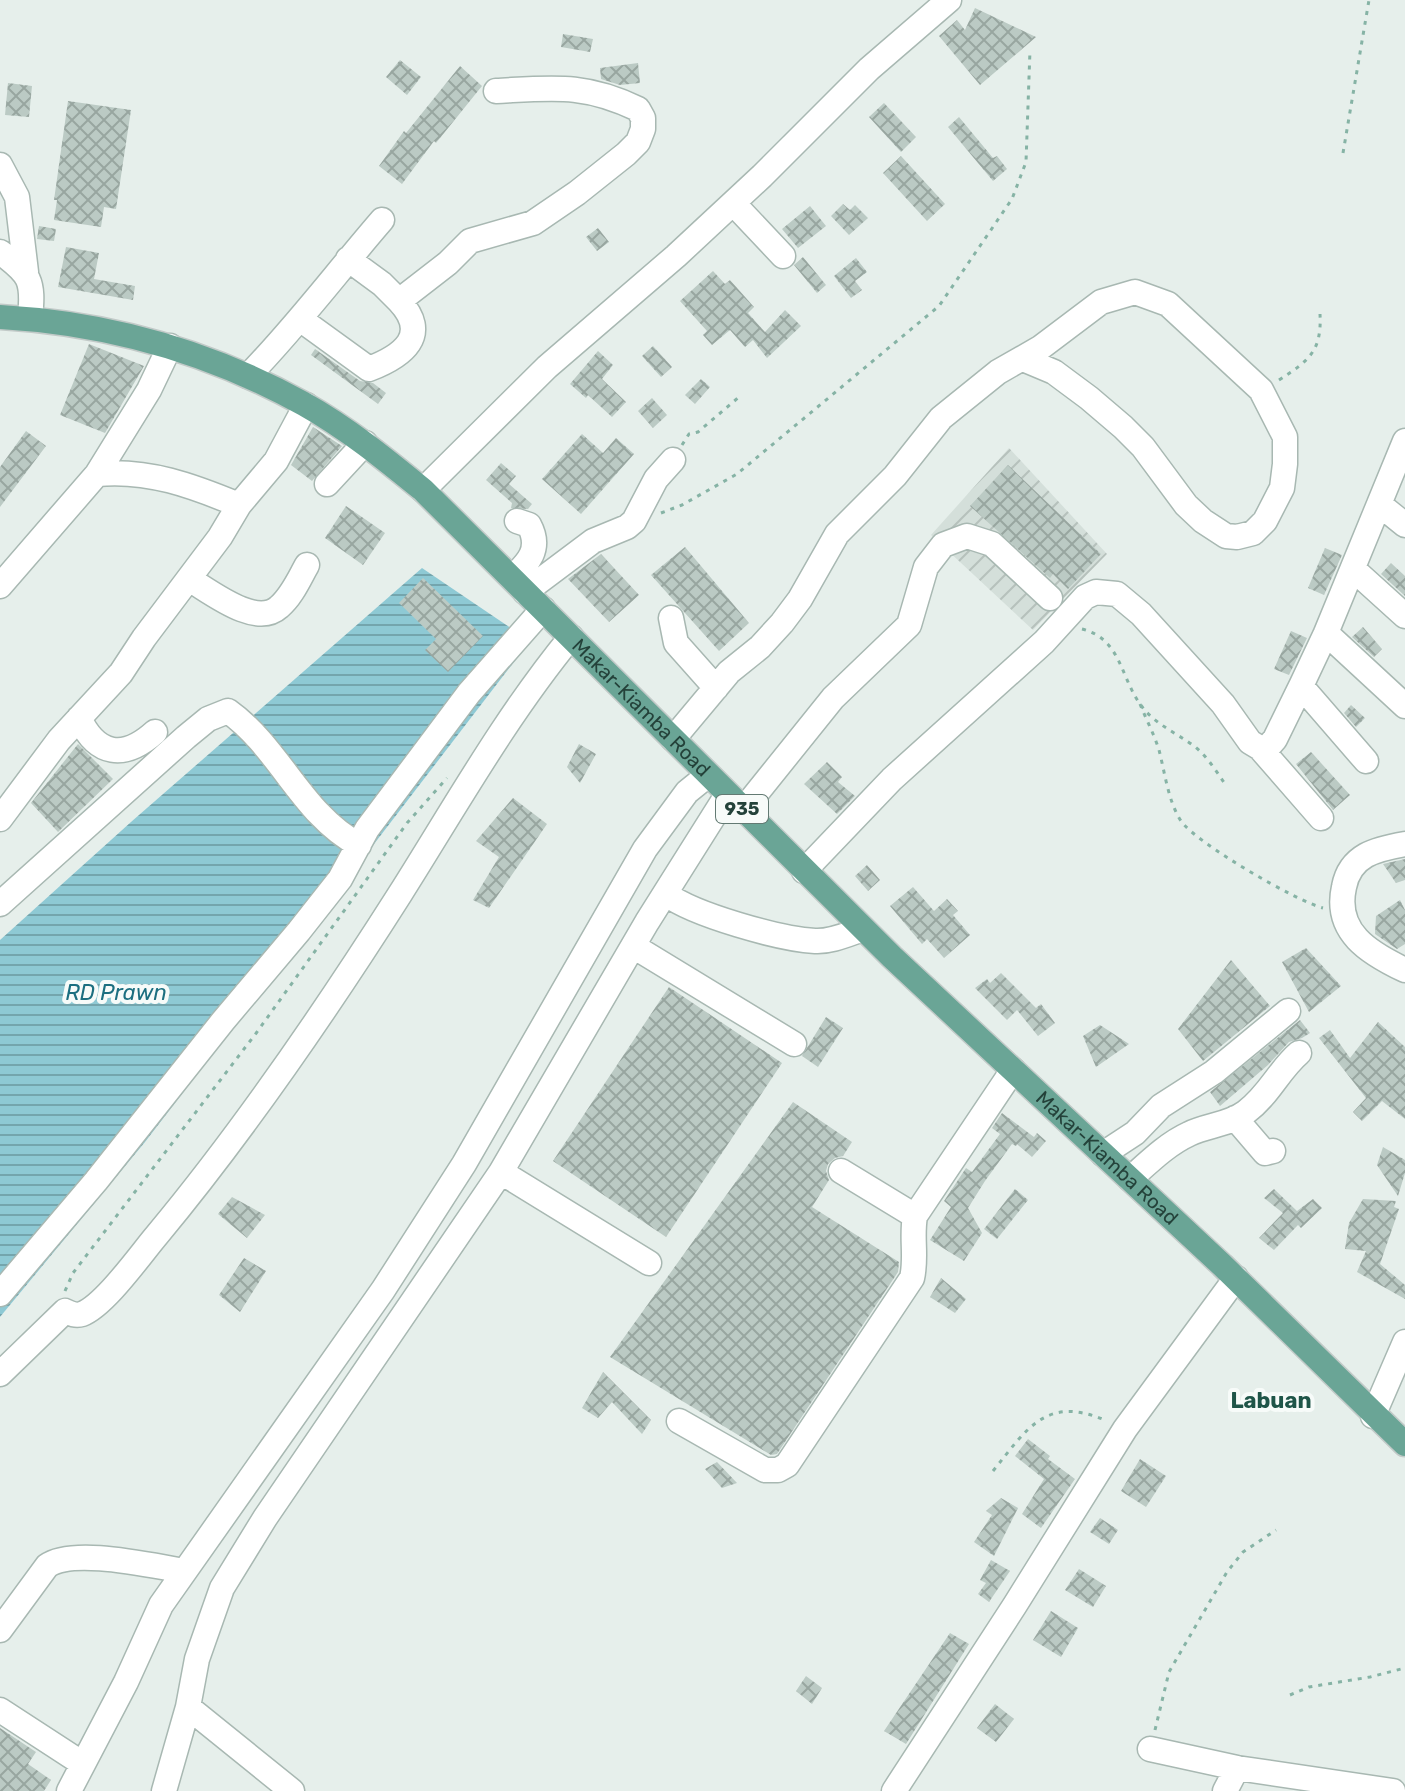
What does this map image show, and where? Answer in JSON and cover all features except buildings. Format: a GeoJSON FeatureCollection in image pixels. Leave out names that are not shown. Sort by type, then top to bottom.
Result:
{"type":"FeatureCollection","features":[{"type":"Feature","properties":{"kind":"main road","name":"Makar-Kiamba Road"},"geometry":{"type":"LineString","coordinates":[[0,317],[30,318],[122,333],[170,346],[248,376],[306,405],[365,443],[423,490],[863,929],[1236,1278],[1373,1416],[1405,1444]]}},
{"type":"Feature","properties":{"kind":"street"},"geometry":{"type":"LineString","coordinates":[[423,490],[547,367],[733,203],[869,69],[949,0]]}},
{"type":"Feature","properties":{"kind":"street"},"geometry":{"type":"LineString","coordinates":[[399,301],[448,263],[470,241],[533,223],[577,193],[626,154],[638,142],[643,129],[643,118],[638,109],[589,91],[570,87],[496,91]]}},
{"type":"Feature","properties":{"kind":"street"},"geometry":{"type":"LineString","coordinates":[[0,165],[17,197],[26,272],[32,290],[30,318]]}},
{"type":"Feature","properties":{"kind":"street"},"geometry":{"type":"LineString","coordinates":[[733,203],[783,256]]}},
{"type":"Feature","properties":{"kind":"street"},"geometry":{"type":"LineString","coordinates":[[248,376],[382,220]]}},
{"type":"Feature","properties":{"kind":"street"},"geometry":{"type":"LineString","coordinates":[[0,252],[26,272]]}},
{"type":"Feature","properties":{"kind":"street"},"geometry":{"type":"LineString","coordinates":[[300,319],[369,369],[399,353],[413,338],[413,320],[399,301],[348,259]]}},
{"type":"Feature","properties":{"kind":"street"},"geometry":{"type":"LineString","coordinates":[[673,739],[729,672],[760,647],[782,623],[800,599],[837,534],[895,476],[941,418],[998,372],[1023,359],[1101,302],[1135,292],[1168,304],[1261,390],[1285,437],[1282,488],[1265,521],[1258,529],[1243,536],[1226,536],[1203,521],[1186,505],[1143,447],[1089,398],[1054,372],[1023,359]]}},
{"type":"Feature","properties":{"kind":"street"},"geometry":{"type":"LineString","coordinates":[[0,586],[97,474],[149,390],[170,346]]}},
{"type":"Feature","properties":{"kind":"street"},"geometry":{"type":"LineString","coordinates":[[0,819],[44,759],[121,673],[220,537],[239,505],[271,469],[306,405]]}},
{"type":"Feature","properties":{"kind":"street"},"geometry":{"type":"LineString","coordinates":[[1260,748],[1268,747],[1275,739],[1301,686],[1405,441]]}},
{"type":"Feature","properties":{"kind":"street"},"geometry":{"type":"LineString","coordinates":[[327,484],[365,443]]}},
{"type":"Feature","properties":{"kind":"street"},"geometry":{"type":"LineString","coordinates":[[518,585],[593,541],[627,527],[634,521],[656,479],[673,460]]}},
{"type":"Feature","properties":{"kind":"street"},"geometry":{"type":"LineString","coordinates":[[97,474],[128,472],[163,478],[239,505]]}},
{"type":"Feature","properties":{"kind":"street"},"geometry":{"type":"LineString","coordinates":[[1379,504],[1405,525]]}},
{"type":"Feature","properties":{"kind":"street"},"geometry":{"type":"LineString","coordinates":[[517,521],[529,525],[534,536],[531,561],[518,585]]}},
{"type":"Feature","properties":{"kind":"street"},"geometry":{"type":"LineString","coordinates":[[164,1791],[188,1707],[197,1659],[222,1588],[265,1518],[501,1172],[666,894],[735,802],[833,698],[909,625],[926,567],[943,545],[967,536],[980,538],[992,544],[1050,598]]}},
{"type":"Feature","properties":{"kind":"street"},"geometry":{"type":"LineString","coordinates":[[189,579],[251,614],[264,614],[278,609],[307,565]]}},
{"type":"Feature","properties":{"kind":"street"},"geometry":{"type":"LineString","coordinates":[[1353,569],[1405,616]]}},
{"type":"Feature","properties":{"kind":"street"},"geometry":{"type":"LineString","coordinates":[[804,871],[892,779],[1044,642],[1085,597],[1096,592],[1117,594],[1160,632],[1223,704],[1250,742],[1260,748],[1321,818]]}},
{"type":"Feature","properties":{"kind":"street"},"geometry":{"type":"LineString","coordinates":[[0,1294],[299,931],[340,879],[367,829],[469,693],[543,609]]}},
{"type":"Feature","properties":{"kind":"street"},"geometry":{"type":"LineString","coordinates":[[671,618],[676,643],[716,688]]}},
{"type":"Feature","properties":{"kind":"street"},"geometry":{"type":"LineString","coordinates":[[1326,633],[1405,706]]}},
{"type":"Feature","properties":{"kind":"street"},"geometry":{"type":"LineString","coordinates":[[0,1374],[65,1311],[80,1315],[110,1291],[185,1201],[266,1094],[361,955],[531,687],[571,637]]}},
{"type":"Feature","properties":{"kind":"street"},"geometry":{"type":"LineString","coordinates":[[1301,686],[1366,761]]}},
{"type":"Feature","properties":{"kind":"street"},"geometry":{"type":"LineString","coordinates":[[0,904],[186,737],[208,719],[228,711],[256,737],[327,825],[359,845]]}},
{"type":"Feature","properties":{"kind":"street"},"geometry":{"type":"LineString","coordinates":[[79,718],[88,738],[104,748],[132,748],[142,744],[155,732]]}},
{"type":"Feature","properties":{"kind":"street"},"geometry":{"type":"LineString","coordinates":[[69,1791],[126,1682],[161,1605],[383,1290],[523,1063],[645,849],[687,792],[708,775]]}},
{"type":"Feature","properties":{"kind":"street"},"geometry":{"type":"LineString","coordinates":[[1405,844],[1364,855],[1351,866],[1345,879],[1340,909],[1349,930],[1370,951],[1405,970]]}},
{"type":"Feature","properties":{"kind":"street"},"geometry":{"type":"LineString","coordinates":[[666,894],[700,912],[804,939],[832,939],[863,929]]}},
{"type":"Feature","properties":{"kind":"street"},"geometry":{"type":"LineString","coordinates":[[633,946],[794,1044]]}},
{"type":"Feature","properties":{"kind":"street"},"geometry":{"type":"LineString","coordinates":[[1103,1154],[1135,1133],[1161,1106],[1214,1072],[1288,1011]]}},
{"type":"Feature","properties":{"kind":"street"},"geometry":{"type":"LineString","coordinates":[[1130,1179],[1188,1134],[1244,1114],[1270,1090],[1287,1064],[1299,1053]]}},
{"type":"Feature","properties":{"kind":"street"},"geometry":{"type":"LineString","coordinates":[[679,1421],[765,1470],[778,1470],[787,1465],[912,1278],[915,1264],[911,1240],[915,1216],[1013,1070]]}},
{"type":"Feature","properties":{"kind":"street"},"geometry":{"type":"LineString","coordinates":[[1235,1118],[1265,1153],[1273,1151]]}},
{"type":"Feature","properties":{"kind":"street"},"geometry":{"type":"LineString","coordinates":[[841,1171],[915,1216]]}},
{"type":"Feature","properties":{"kind":"street"},"geometry":{"type":"LineString","coordinates":[[501,1172],[649,1263]]}},
{"type":"Feature","properties":{"kind":"street"},"geometry":{"type":"LineString","coordinates":[[894,1791],[1125,1429],[1236,1278]]}},
{"type":"Feature","properties":{"kind":"street"},"geometry":{"type":"LineString","coordinates":[[1373,1416],[1405,1342]]}},
{"type":"Feature","properties":{"kind":"street"},"geometry":{"type":"LineString","coordinates":[[0,1630],[47,1566],[55,1560],[68,1557],[121,1561],[185,1571]]}},
{"type":"Feature","properties":{"kind":"street"},"geometry":{"type":"LineString","coordinates":[[188,1707],[292,1791]]}},
{"type":"Feature","properties":{"kind":"street"},"geometry":{"type":"LineString","coordinates":[[0,1710],[83,1764]]}},
{"type":"Feature","properties":{"kind":"street"},"geometry":{"type":"LineString","coordinates":[[1150,1749],[1237,1768],[1393,1791]]}},
{"type":"Feature","properties":{"kind":"street"},"geometry":{"type":"LineString","coordinates":[[1225,1791],[1237,1768]]}},
{"type":"Feature","properties":{"kind":"street"},"geometry":{"type":"LineString","coordinates":[[1399,1791],[1405,1776]]}},
{"type":"Feature","properties":{"kind":"path"},"geometry":{"type":"LineString","coordinates":[[1343,153],[1369,0]]}},
{"type":"Feature","properties":{"kind":"path"},"geometry":{"type":"LineString","coordinates":[[634,521],[682,505],[737,474],[939,306],[1012,199],[1026,162],[1030,50]]}},
{"type":"Feature","properties":{"kind":"path"},"geometry":{"type":"LineString","coordinates":[[1261,390],[1301,366],[1312,354],[1321,331],[1320,314]]}},
{"type":"Feature","properties":{"kind":"path"},"geometry":{"type":"LineString","coordinates":[[673,460],[689,434],[698,432],[739,397]]}},
{"type":"Feature","properties":{"kind":"path"},"geometry":{"type":"LineString","coordinates":[[1059,626],[1086,629],[1115,651],[1157,746],[1181,820],[1194,834],[1308,904],[1340,909]]}},
{"type":"Feature","properties":{"kind":"path"},"geometry":{"type":"LineString","coordinates":[[1140,704],[1165,730],[1205,756],[1225,784]]}},
{"type":"Feature","properties":{"kind":"path"},"geometry":{"type":"LineString","coordinates":[[65,1311],[64,1295],[73,1273],[257,1032],[407,823],[449,775]]}},
{"type":"Feature","properties":{"kind":"path"},"geometry":{"type":"LineString","coordinates":[[993,1471],[1030,1425],[1048,1415],[1087,1413],[1125,1429]]}},
{"type":"Feature","properties":{"kind":"path"},"geometry":{"type":"LineString","coordinates":[[1150,1749],[1169,1672],[1183,1647],[1227,1572],[1243,1552],[1276,1530]]}},
{"type":"Feature","properties":{"kind":"path"},"geometry":{"type":"LineString","coordinates":[[1290,1695],[1309,1687],[1405,1668]]}},
{"type":"Feature","properties":{"kind":"shaded area"},"geometry":{"type":"Polygon","coordinates":[[[1009,448],[1107,554],[1033,630],[931,535],[1009,448]]]}},
{"type":"Feature","properties":{"kind":"water","name":"RD Prawn"},"geometry":{"type":"Polygon","coordinates":[[[422,568],[530,641],[145,1142],[0,1317],[0,940],[422,568]]]}},
{"type":"Feature","properties":{"kind":"district","name":"Labuan"},"geometry":{"type":"Point","coordinates":[1271,1400]}}]}
